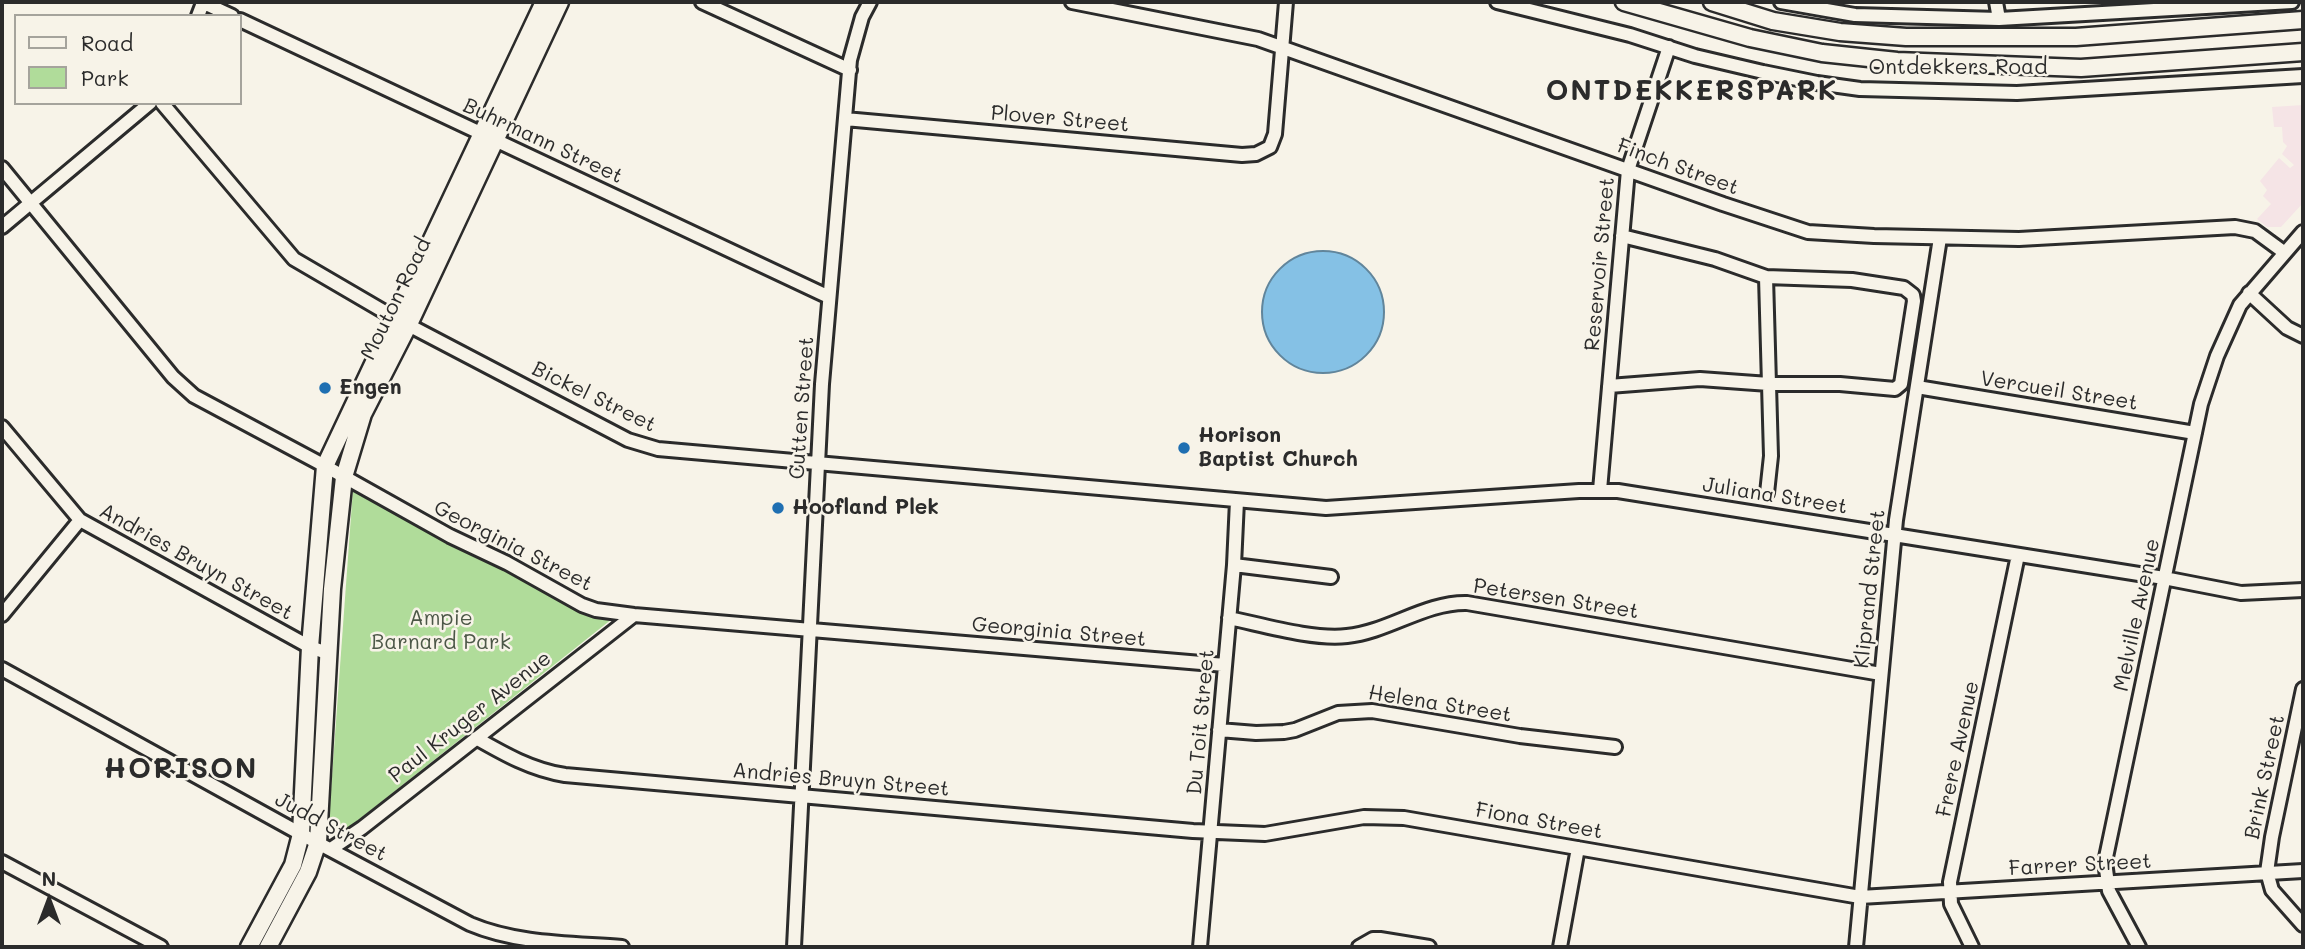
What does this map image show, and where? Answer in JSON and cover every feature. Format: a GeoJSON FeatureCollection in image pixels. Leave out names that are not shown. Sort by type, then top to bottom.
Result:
{"type":"FeatureCollection","features":[{"type":"Feature","properties":{"kind":"main road","name":"Mouton Road"},"geometry":{"type":"LineString","coordinates":[[489,136],[544,2]]}},
{"type":"Feature","properties":{"kind":"main road","name":"Mouton Road"},"geometry":{"type":"LineString","coordinates":[[324,845],[327,653],[344,477],[363,414],[402,321],[489,136],[560,2]]}},
{"type":"Feature","properties":{"kind":"main road","name":"Ontdekkers Road"},"geometry":{"type":"LineString","coordinates":[[1624,2],[1749,38],[1822,53],[1897,61],[2081,68],[2303,52]]}},
{"type":"Feature","properties":{"kind":"main road","name":"Ontdekkers Road"},"geometry":{"type":"LineString","coordinates":[[1712,2],[1773,21],[1840,32],[1906,37],[2076,37],[2303,20]]}},
{"type":"Feature","properties":{"kind":"main road","name":"Mouton Road"},"geometry":{"type":"LineString","coordinates":[[301,834],[310,647],[326,466],[402,321]]}},
{"type":"Feature","properties":{"kind":"main road"},"geometry":{"type":"LineString","coordinates":[[249,947],[293,865],[301,834]]}},
{"type":"Feature","properties":{"kind":"main road"},"geometry":{"type":"LineString","coordinates":[[268,947],[324,845]]}},
{"type":"Feature","properties":{"kind":"street"},"geometry":{"type":"LineString","coordinates":[[203,2],[228,14]]}},
{"type":"Feature","properties":{"kind":"street"},"geometry":{"type":"LineString","coordinates":[[702,2],[849,70]]}},
{"type":"Feature","properties":{"kind":"street","name":"Cutten Street"},"geometry":{"type":"LineString","coordinates":[[794,947],[817,462],[829,297],[849,70],[855,40],[870,2]]}},
{"type":"Feature","properties":{"kind":"street","name":"Finch Street"},"geometry":{"type":"LineString","coordinates":[[1072,2],[1247,36],[1808,232],[2019,239],[2235,227],[2255,231],[2285,253]]}},
{"type":"Feature","properties":{"kind":"street"},"geometry":{"type":"LineString","coordinates":[[1282,47],[1286,2]]}},
{"type":"Feature","properties":{"kind":"street","name":"Ontdekkers Road"},"geometry":{"type":"LineString","coordinates":[[1497,2],[1630,35],[1695,55],[1842,87],[1887,91],[2017,93],[2303,76]]}},
{"type":"Feature","properties":{"kind":"street"},"geometry":{"type":"LineString","coordinates":[[1781,2],[1855,15],[1999,19],[2292,2]]}},
{"type":"Feature","properties":{"kind":"street"},"geometry":{"type":"LineString","coordinates":[[1996,2],[1999,19]]}},
{"type":"Feature","properties":{"kind":"street","name":"Buhrmann Street"},"geometry":{"type":"LineString","coordinates":[[242,21],[829,297]]}},
{"type":"Feature","properties":{"kind":"street","name":"Plover Street"},"geometry":{"type":"LineString","coordinates":[[845,119],[1242,155],[1256,154],[1270,147],[1275,134],[1282,47]]}},
{"type":"Feature","properties":{"kind":"street","name":"Reservoir Street"},"geometry":{"type":"LineString","coordinates":[[1600,490],[1628,170],[1669,47]]}},
{"type":"Feature","properties":{"kind":"street"},"geometry":{"type":"LineString","coordinates":[[2,227],[148,105]]}},
{"type":"Feature","properties":{"kind":"street","name":"Bickel Street"},"geometry":{"type":"LineString","coordinates":[[164,105],[295,259],[402,321],[637,443],[671,450],[1237,501]]}},
{"type":"Feature","properties":{"kind":"street","name":"Georginia Street"},"geometry":{"type":"LineString","coordinates":[[2,168],[183,387],[194,396],[582,605],[596,610],[634,615],[1225,665]]}},
{"type":"Feature","properties":{"kind":"street","name":"Melville Avenue"},"geometry":{"type":"LineString","coordinates":[[2139,947],[2116,908],[2106,883],[2105,862],[2203,393],[2233,320],[2249,293],[2303,232]]}},
{"type":"Feature","properties":{"kind":"street"},"geometry":{"type":"LineString","coordinates":[[1609,386],[1700,379],[1769,384],[1840,384],[1895,389],[1901,384],[1914,301],[1913,295],[1905,288],[1852,280],[1766,277],[1715,259],[1622,236]]}},
{"type":"Feature","properties":{"kind":"street","name":"Kliprand Street"},"geometry":{"type":"LineString","coordinates":[[1856,947],[1894,535],[1940,238]]}},
{"type":"Feature","properties":{"kind":"street"},"geometry":{"type":"LineString","coordinates":[[1766,277],[1771,456],[1767,493]]}},
{"type":"Feature","properties":{"kind":"street"},"geometry":{"type":"LineString","coordinates":[[2249,293],[2287,328],[2303,336]]}},
{"type":"Feature","properties":{"kind":"street","name":"Vercueil Street"},"geometry":{"type":"LineString","coordinates":[[1917,387],[2194,433]]}},
{"type":"Feature","properties":{"kind":"street","name":"Andries Bruyn Street"},"geometry":{"type":"LineString","coordinates":[[2,427],[80,520],[310,647],[327,653]]}},
{"type":"Feature","properties":{"kind":"street","name":"Juliana Street"},"geometry":{"type":"LineString","coordinates":[[1237,501],[1342,508],[1600,490],[1654,496],[2164,578],[2241,593],[2303,590]]}},
{"type":"Feature","properties":{"kind":"street","name":"Du Toit Street"},"geometry":{"type":"LineString","coordinates":[[1200,947],[1234,565],[1237,501]]}},
{"type":"Feature","properties":{"kind":"street"},"geometry":{"type":"LineString","coordinates":[[2,615],[80,520]]}},
{"type":"Feature","properties":{"kind":"street","name":"Frere Avenue"},"geometry":{"type":"LineString","coordinates":[[1949,892],[2018,555]]}},
{"type":"Feature","properties":{"kind":"street"},"geometry":{"type":"LineString","coordinates":[[1234,565],[1331,577]]}},
{"type":"Feature","properties":{"kind":"street","name":"Petersen Street"},"geometry":{"type":"LineString","coordinates":[[1229,618],[1296,632],[1349,636],[1445,604],[1467,603],[1881,674]]}},
{"type":"Feature","properties":{"kind":"street","name":"Paul Kruger Avenue"},"geometry":{"type":"LineString","coordinates":[[324,845],[362,828],[634,615]]}},
{"type":"Feature","properties":{"kind":"street","name":"Judd Street"},"geometry":{"type":"LineString","coordinates":[[2,669],[301,834],[489,932],[529,939],[622,947]]}},
{"type":"Feature","properties":{"kind":"street","name":"Brink Street"},"geometry":{"type":"LineString","coordinates":[[2267,873],[2303,689]]}},
{"type":"Feature","properties":{"kind":"street","name":"Helena Street"},"geometry":{"type":"LineString","coordinates":[[1219,730],[1284,732],[1339,713],[1371,711],[1520,736],[1615,747]]}},
{"type":"Feature","properties":{"kind":"street","name":"Andries Bruyn Street"},"geometry":{"type":"LineString","coordinates":[[475,738],[513,758],[554,773],[1210,832]]}},
{"type":"Feature","properties":{"kind":"street","name":"Fiona Street"},"geometry":{"type":"LineString","coordinates":[[1210,832],[1278,833],[1364,817],[1396,817],[1860,897]]}},
{"type":"Feature","properties":{"kind":"street"},"geometry":{"type":"LineString","coordinates":[[1560,947],[1578,848]]}},
{"type":"Feature","properties":{"kind":"street"},"geometry":{"type":"LineString","coordinates":[[2,862],[161,947]]}},
{"type":"Feature","properties":{"kind":"street","name":"Farrer Street"},"geometry":{"type":"LineString","coordinates":[[1860,897],[2303,871]]}},
{"type":"Feature","properties":{"kind":"street"},"geometry":{"type":"LineString","coordinates":[[2267,873],[2272,890],[2303,925]]}},
{"type":"Feature","properties":{"kind":"street"},"geometry":{"type":"LineString","coordinates":[[1949,892],[1952,909],[1972,947]]}},
{"type":"Feature","properties":{"kind":"street"},"geometry":{"type":"LineString","coordinates":[[1359,947],[1373,939],[1429,947]]}},
{"type":"Feature","properties":{"kind":"shaded area"},"geometry":{"type":"Polygon","coordinates":[[[2303,105],[2303,203],[2281,227],[2267,227],[2257,219],[2271,204],[2263,196],[2267,190],[2260,181],[2279,158],[2290,168],[2294,165],[2282,154],[2287,146],[2283,142],[2282,127],[2274,127],[2272,107],[2303,105]]]}},
{"type":"Feature","properties":{"kind":"green space","name":"Ampie Barnard Park"},"geometry":{"type":"Polygon","coordinates":[[[354,475],[617,615],[337,837],[328,831],[354,475]]]}},
{"type":"Feature","properties":{"kind":"water"},"geometry":{"type":"Polygon","coordinates":[[[1323,251],[1346,255],[1366,269],[1380,289],[1384,312],[1380,335],[1366,355],[1346,369],[1323,373],[1300,369],[1280,355],[1266,335],[1262,312],[1266,289],[1280,269],[1300,255],[1323,251]]]}},
{"type":"Feature","properties":{"kind":"place","name":"Engen"},"geometry":{"type":"Point","coordinates":[325,388]}},
{"type":"Feature","properties":{"kind":"place","name":"Horison Baptist Church"},"geometry":{"type":"Point","coordinates":[1184,448]}},
{"type":"Feature","properties":{"kind":"place","name":"Hoofland Plek"},"geometry":{"type":"Point","coordinates":[778,508]}},
{"type":"Feature","properties":{"kind":"district","name":"ONTDEKKERSPARK"},"geometry":{"type":"Point","coordinates":[1692,91]}},
{"type":"Feature","properties":{"kind":"district","name":"HORISON"},"geometry":{"type":"Point","coordinates":[181,769]}}]}
